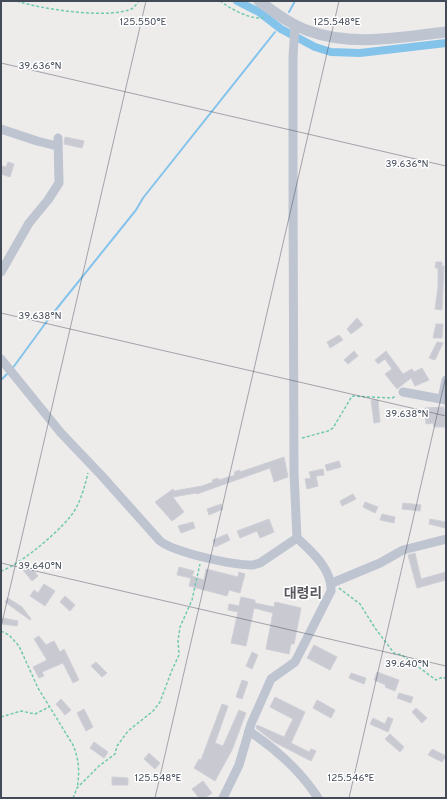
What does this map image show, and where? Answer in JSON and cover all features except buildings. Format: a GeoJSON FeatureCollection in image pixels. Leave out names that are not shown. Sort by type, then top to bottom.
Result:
{"type":"FeatureCollection","features":[{"type":"Feature","properties":{"kind":"street"},"geometry":{"type":"LineString","coordinates":[[259,1],[295,27],[320,35],[347,40],[446,32]]}},
{"type":"Feature","properties":{"kind":"street"},"geometry":{"type":"LineString","coordinates":[[223,798],[239,765],[249,731],[271,679],[295,662],[308,640],[331,591],[332,583],[319,560],[297,538],[295,438],[295,27]]}},
{"type":"Feature","properties":{"kind":"street"},"geometry":{"type":"LineString","coordinates":[[1,130],[36,141],[58,142],[59,183],[48,200],[29,223],[1,272]]}},
{"type":"Feature","properties":{"kind":"street"},"geometry":{"type":"LineString","coordinates":[[1,359],[61,434],[160,541],[166,545],[201,555],[253,565],[260,563],[297,538]]}},
{"type":"Feature","properties":{"kind":"street"},"geometry":{"type":"LineString","coordinates":[[403,392],[444,400],[446,380]]}},
{"type":"Feature","properties":{"kind":"street"},"geometry":{"type":"LineString","coordinates":[[332,583],[380,563],[403,550],[446,539]]}},
{"type":"Feature","properties":{"kind":"street"},"geometry":{"type":"LineString","coordinates":[[249,731],[273,748],[297,770],[318,798]]}},
{"type":"Feature","properties":{"kind":"path"},"geometry":{"type":"LineString","coordinates":[[17,1],[49,9],[101,14],[133,8],[139,1]]}},
{"type":"Feature","properties":{"kind":"path"},"geometry":{"type":"LineString","coordinates":[[220,1],[230,8],[257,19],[264,18]]}},
{"type":"Feature","properties":{"kind":"path"},"geometry":{"type":"LineString","coordinates":[[295,438],[306,438],[333,428],[352,396],[392,398],[403,392]]}},
{"type":"Feature","properties":{"kind":"path"},"geometry":{"type":"LineString","coordinates":[[1,571],[8,568],[43,543],[70,516],[81,496],[91,466]]}},
{"type":"Feature","properties":{"kind":"path"},"geometry":{"type":"LineString","coordinates":[[77,788],[99,766],[115,754],[122,738],[153,711],[160,702],[172,670],[180,655],[178,641],[180,627],[192,600],[201,555]]}},
{"type":"Feature","properties":{"kind":"path"},"geometry":{"type":"LineString","coordinates":[[332,583],[360,604],[375,628],[394,653],[402,655],[436,680],[443,676],[446,679]]}},
{"type":"Feature","properties":{"kind":"path"},"geometry":{"type":"LineString","coordinates":[[1,631],[9,635],[19,646],[49,707],[76,752],[79,773],[77,788],[73,798]]}},
{"type":"Feature","properties":{"kind":"path"},"geometry":{"type":"LineString","coordinates":[[1,717],[21,711],[36,714],[49,707]]}},
{"type":"Feature","properties":{"kind":"waterway"},"geometry":{"type":"LineString","coordinates":[[237,1],[259,12],[281,29],[315,47],[331,52],[360,53],[446,43]]}},
{"type":"Feature","properties":{"kind":"waterway"},"geometry":{"type":"LineString","coordinates":[[289,12],[295,1]]}},
{"type":"Feature","properties":{"kind":"waterway"},"geometry":{"type":"LineString","coordinates":[[12,369],[50,317],[275,32]]}},
{"type":"Feature","properties":{"kind":"waterway"},"geometry":{"type":"LineString","coordinates":[[1,380],[8,373]]}},
{"type":"Feature","properties":{"kind":"district","name":"대령리"},"geometry":{"type":"Point","coordinates":[303,593]}}]}
